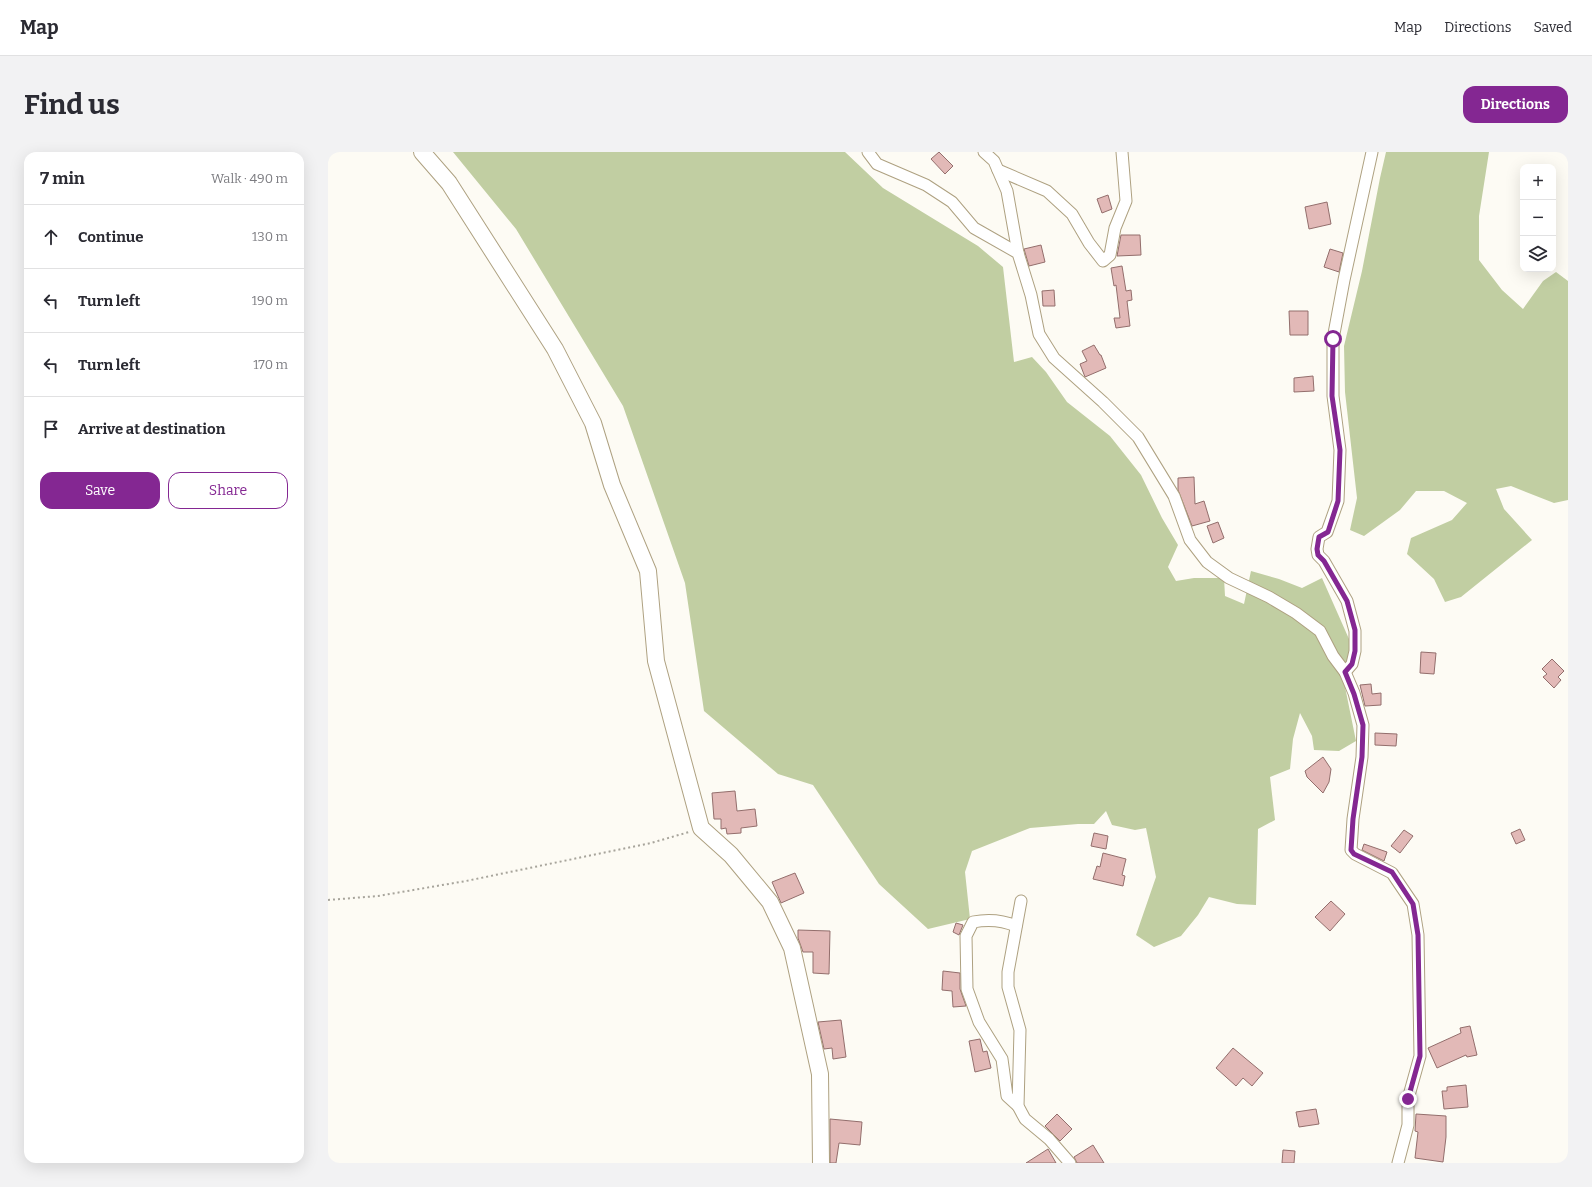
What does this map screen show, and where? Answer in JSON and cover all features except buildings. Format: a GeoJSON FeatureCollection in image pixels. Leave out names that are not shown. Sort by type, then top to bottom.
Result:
{"type":"FeatureCollection","features":[{"type":"Feature","properties":{"kind":"street"},"geometry":{"type":"LineString","coordinates":[[422,152],[449,183],[551,343],[593,423],[612,485],[648,571],[656,661],[701,828],[731,855],[770,902],[792,948],[820,1074],[821,1163]]}},
{"type":"Feature","properties":{"kind":"street"},"geometry":{"type":"LineString","coordinates":[[868,152],[877,164],[926,186],[952,202],[974,228],[1018,253]]}},
{"type":"Feature","properties":{"kind":"street"},"geometry":{"type":"LineString","coordinates":[[984,152],[994,161],[1007,190],[1018,253],[1031,295],[1039,334],[1054,358],[1103,402],[1138,437],[1174,496],[1190,540],[1207,562],[1229,578],[1269,597],[1296,613],[1320,631],[1332,656],[1345,672],[1354,694],[1363,725],[1362,757],[1353,819],[1351,850],[1354,854],[1392,872],[1413,904],[1418,935],[1420,1056],[1408,1099],[1408,1125],[1398,1163]]}},
{"type":"Feature","properties":{"kind":"street"},"geometry":{"type":"LineString","coordinates":[[998,170],[1047,191],[1072,214],[1089,243],[1103,261],[1110,255],[1116,228],[1126,201],[1122,152]]}},
{"type":"Feature","properties":{"kind":"street"},"geometry":{"type":"LineString","coordinates":[[1345,672],[1352,664],[1355,651],[1355,630],[1347,601],[1324,561],[1318,555],[1317,549],[1319,537],[1328,532],[1338,501],[1340,450],[1332,396],[1333,339],[1344,280],[1372,152]]}},
{"type":"Feature","properties":{"kind":"street"},"geometry":{"type":"LineString","coordinates":[[1018,1106],[1020,1030],[1008,987],[1008,979],[1021,901]]}},
{"type":"Feature","properties":{"kind":"street"},"geometry":{"type":"LineString","coordinates":[[1016,926],[1007,922],[983,920],[973,922],[966,936],[967,990],[979,1022],[1002,1059],[1007,1096],[1018,1106],[1025,1119],[1049,1139],[1070,1163]]}},
{"type":"Feature","properties":{"kind":"path"},"geometry":{"type":"LineString","coordinates":[[328,900],[378,896],[466,882],[651,843],[701,828]]}},
{"type":"Feature","properties":{"kind":"green space"},"geometry":{"type":"Polygon","coordinates":[[[453,152],[845,152],[883,188],[978,246],[1003,267],[1014,362],[1032,357],[1046,372],[1067,402],[1110,436],[1141,475],[1162,518],[1178,545],[1168,567],[1176,581],[1194,578],[1224,578],[1225,596],[1244,604],[1251,571],[1279,579],[1302,588],[1322,578],[1349,639],[1350,660],[1337,668],[1344,682],[1356,741],[1339,751],[1314,750],[1312,736],[1300,713],[1293,739],[1290,769],[1270,777],[1275,820],[1258,829],[1256,905],[1237,904],[1209,897],[1198,915],[1181,936],[1154,947],[1136,935],[1156,877],[1146,828],[1135,830],[1112,825],[1106,811],[1094,824],[1030,828],[972,851],[965,872],[970,919],[928,929],[879,884],[813,785],[778,774],[704,711],[685,583],[623,406],[516,229],[453,152]]]}},
{"type":"Feature","properties":{"kind":"green space"},"geometry":{"type":"Polygon","coordinates":[[[1386,152],[1489,152],[1479,216],[1479,260],[1502,290],[1523,309],[1543,281],[1556,272],[1568,281],[1568,500],[1554,503],[1511,486],[1496,489],[1504,509],[1532,540],[1461,597],[1445,602],[1434,579],[1407,554],[1411,538],[1452,520],[1467,503],[1444,491],[1416,491],[1400,510],[1364,536],[1350,530],[1357,498],[1345,392],[1344,346],[1362,271],[1386,152]]]}},
{"type":"Feature","properties":{"kind":"route"},"geometry":{"type":"LineString","coordinates":[[1333,339],[1332,396],[1340,450],[1338,501],[1328,532],[1319,537],[1317,549],[1318,555],[1324,561],[1347,601],[1355,630],[1355,651],[1352,664],[1345,672],[1354,694],[1363,725],[1362,757],[1353,819],[1351,850],[1354,854],[1374,862],[1392,872],[1413,904],[1418,935],[1420,1056],[1408,1099]]}}]}
